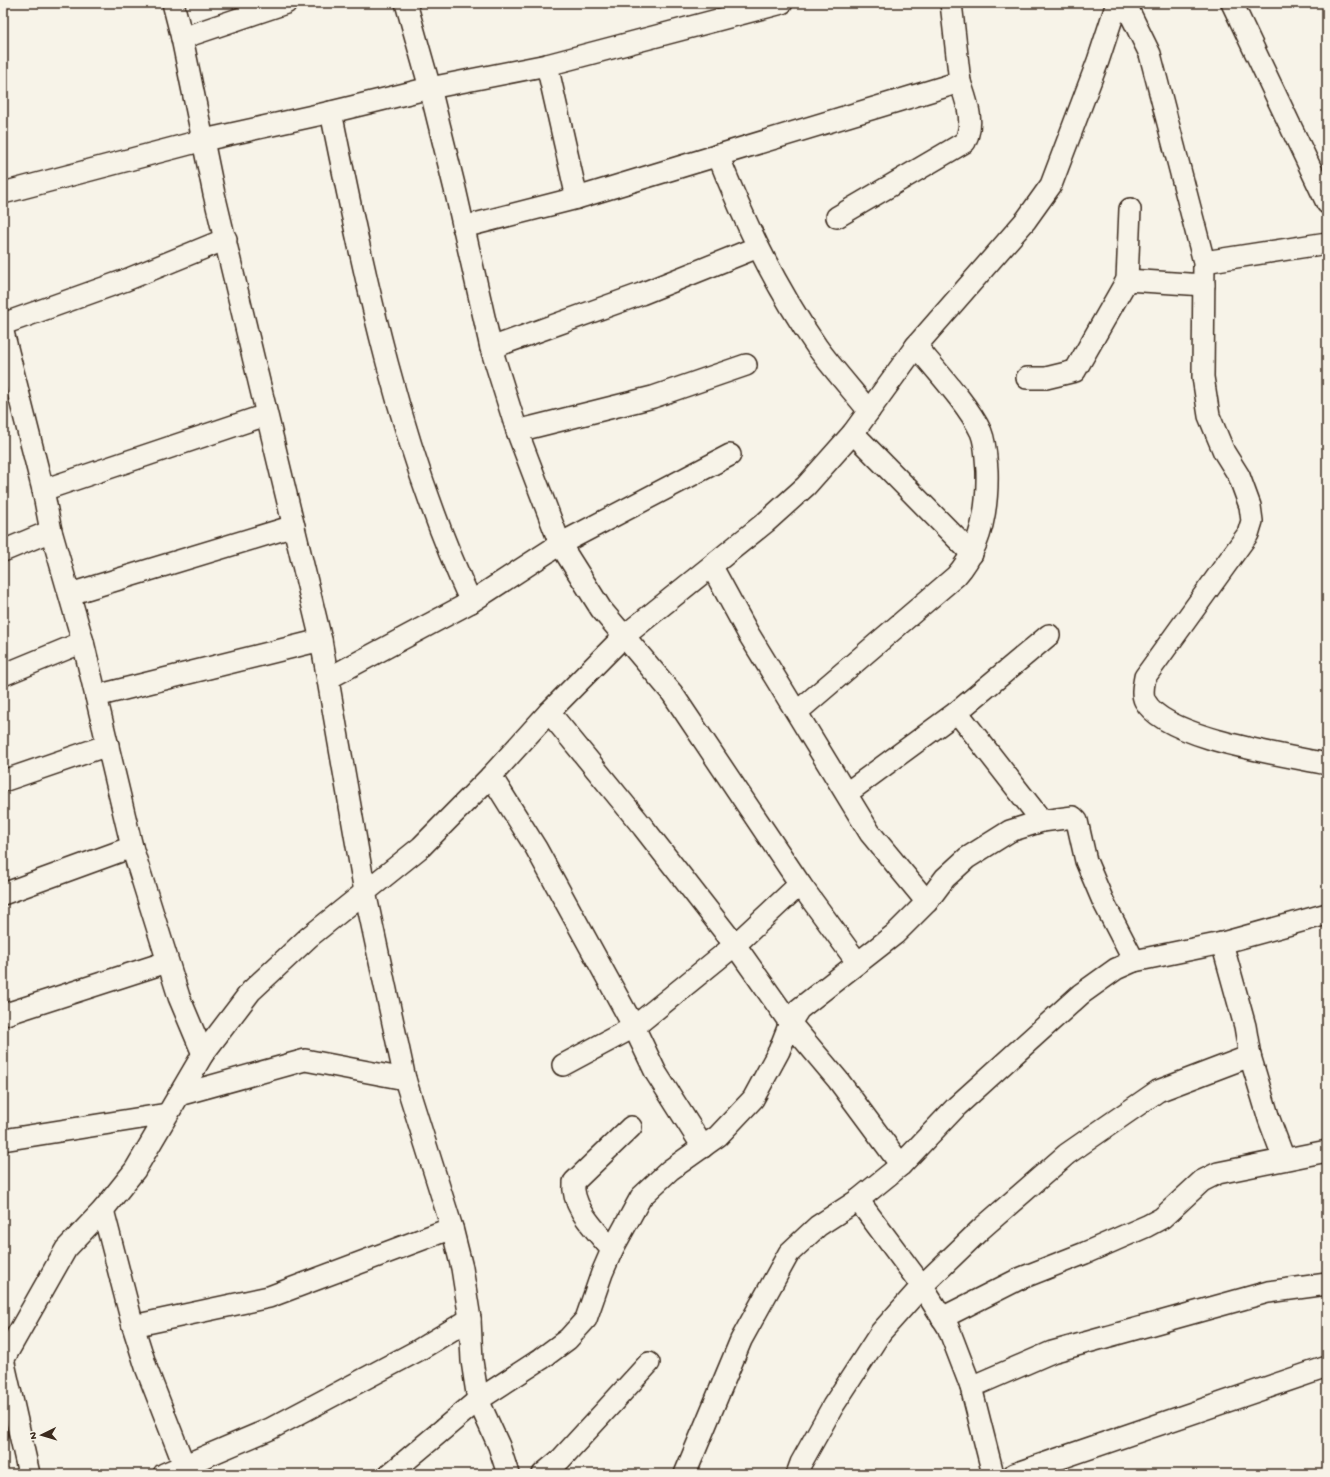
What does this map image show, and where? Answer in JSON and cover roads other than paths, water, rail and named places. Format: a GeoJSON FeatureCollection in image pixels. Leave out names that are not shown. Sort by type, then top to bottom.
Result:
{"type":"FeatureCollection","features":[{"type":"Feature","properties":{"kind":"street"},"geometry":{"type":"LineString","coordinates":[[173,3],[266,414],[322,640],[364,892],[405,1079],[452,1228],[462,1268],[470,1319],[472,1361],[478,1400],[499,1446],[508,1474]]}},
{"type":"Feature","properties":{"kind":"street"},"geometry":{"type":"LineString","coordinates":[[182,38],[286,3]]}},
{"type":"Feature","properties":{"kind":"street"},"geometry":{"type":"LineString","coordinates":[[406,3],[456,189],[463,228],[491,348],[517,431],[560,544],[601,609],[623,637],[672,693],[800,884],[857,962]]}},
{"type":"Feature","properties":{"kind":"street"},"geometry":{"type":"LineString","coordinates":[[3,193],[204,140],[430,88],[547,66],[782,3]]}},
{"type":"Feature","properties":{"kind":"street"},"geometry":{"type":"LineString","coordinates":[[837,217],[965,142],[970,132],[971,124],[968,105],[960,82],[951,3]]}},
{"type":"Feature","properties":{"kind":"street"},"geometry":{"type":"LineString","coordinates":[[5,1356],[66,1249],[103,1210],[135,1170],[203,1054],[250,992],[309,937],[421,847],[491,776],[548,712],[623,637],[712,567],[806,486],[853,433],[916,346],[1026,220],[1051,185],[1098,61],[1117,3]]}},
{"type":"Feature","properties":{"kind":"street"},"geometry":{"type":"LineString","coordinates":[[1125,3],[1150,54],[1204,262],[1203,377],[1209,416],[1224,452],[1239,476],[1250,506],[1252,520],[1248,534],[1145,677],[1143,689],[1145,700],[1157,714],[1169,723],[1218,741],[1327,764]]}},
{"type":"Feature","properties":{"kind":"street"},"geometry":{"type":"LineString","coordinates":[[1232,3],[1327,203]]}},
{"type":"Feature","properties":{"kind":"street"},"geometry":{"type":"LineString","coordinates":[[547,66],[577,198]]}},
{"type":"Feature","properties":{"kind":"street"},"geometry":{"type":"LineString","coordinates":[[463,228],[577,198],[960,82]]}},
{"type":"Feature","properties":{"kind":"street"},"geometry":{"type":"LineString","coordinates":[[331,112],[351,210],[394,390],[410,444],[434,515],[471,602]]}},
{"type":"Feature","properties":{"kind":"street"},"geometry":{"type":"LineString","coordinates":[[718,155],[737,206],[791,306],[818,347],[869,411]]}},
{"type":"Feature","properties":{"kind":"street"},"geometry":{"type":"LineString","coordinates":[[1027,378],[1046,378],[1075,371],[1127,280],[1130,209]]}},
{"type":"Feature","properties":{"kind":"street"},"geometry":{"type":"LineString","coordinates":[[3,324],[126,280],[226,239]]}},
{"type":"Feature","properties":{"kind":"street"},"geometry":{"type":"LineString","coordinates":[[1204,262],[1327,244]]}},
{"type":"Feature","properties":{"kind":"street"},"geometry":{"type":"LineString","coordinates":[[491,348],[641,294],[758,247]]}},
{"type":"Feature","properties":{"kind":"street"},"geometry":{"type":"LineString","coordinates":[[1127,280],[1204,285]]}},
{"type":"Feature","properties":{"kind":"street"},"geometry":{"type":"LineString","coordinates":[[3,332],[43,490],[51,531],[83,642],[132,847],[179,997],[203,1054]]}},
{"type":"Feature","properties":{"kind":"street"},"geometry":{"type":"LineString","coordinates":[[797,712],[956,576],[966,565],[972,554],[984,520],[987,491],[986,454],[981,432],[970,414],[916,346]]}},
{"type":"Feature","properties":{"kind":"street"},"geometry":{"type":"LineString","coordinates":[[517,431],[653,397],[746,365]]}},
{"type":"Feature","properties":{"kind":"street"},"geometry":{"type":"LineString","coordinates":[[43,490],[266,414]]}},
{"type":"Feature","properties":{"kind":"street"},"geometry":{"type":"LineString","coordinates":[[853,433],[972,554]]}},
{"type":"Feature","properties":{"kind":"street"},"geometry":{"type":"LineString","coordinates":[[329,678],[471,602],[560,544],[730,455]]}},
{"type":"Feature","properties":{"kind":"street"},"geometry":{"type":"LineString","coordinates":[[70,594],[294,526]]}},
{"type":"Feature","properties":{"kind":"street"},"geometry":{"type":"LineString","coordinates":[[3,551],[51,531]]}},
{"type":"Feature","properties":{"kind":"street"},"geometry":{"type":"LineString","coordinates":[[712,567],[748,633],[870,833],[927,902]]}},
{"type":"Feature","properties":{"kind":"street"},"geometry":{"type":"LineString","coordinates":[[847,793],[957,712],[1049,635]]}},
{"type":"Feature","properties":{"kind":"street"},"geometry":{"type":"LineString","coordinates":[[96,696],[322,640]]}},
{"type":"Feature","properties":{"kind":"street"},"geometry":{"type":"LineString","coordinates":[[3,675],[83,642]]}},
{"type":"Feature","properties":{"kind":"street"},"geometry":{"type":"LineString","coordinates":[[548,712],[642,827],[735,945],[790,1023],[838,1080],[901,1165]]}},
{"type":"Feature","properties":{"kind":"street"},"geometry":{"type":"LineString","coordinates":[[957,712],[1042,821]]}},
{"type":"Feature","properties":{"kind":"street"},"geometry":{"type":"LineString","coordinates":[[3,781],[108,745]]}},
{"type":"Feature","properties":{"kind":"street"},"geometry":{"type":"LineString","coordinates":[[491,776],[536,848],[634,1027],[656,1073],[703,1147]]}},
{"type":"Feature","properties":{"kind":"street"},"geometry":{"type":"LineString","coordinates":[[390,1474],[478,1400],[541,1359],[572,1334],[586,1319],[602,1273],[612,1250],[641,1197],[670,1170],[718,1136],[753,1099],[779,1051],[790,1023],[799,1009],[857,962],[895,934],[927,902],[945,878],[967,858],[1010,831],[1042,821],[1073,817],[1077,820],[1086,861],[1103,901],[1134,961]]}},
{"type":"Feature","properties":{"kind":"street"},"geometry":{"type":"LineString","coordinates":[[3,894],[132,847]]}},
{"type":"Feature","properties":{"kind":"street"},"geometry":{"type":"LineString","coordinates":[[563,1065],[634,1027],[735,945],[800,884]]}},
{"type":"Feature","properties":{"kind":"street"},"geometry":{"type":"LineString","coordinates":[[686,1474],[741,1340],[789,1253],[818,1226],[858,1200],[901,1165],[958,1106],[1081,994],[1116,969],[1134,961],[1222,943],[1327,914]]}},
{"type":"Feature","properties":{"kind":"street"},"geometry":{"type":"LineString","coordinates":[[1222,943],[1245,1026],[1250,1056],[1269,1119],[1284,1159]]}},
{"type":"Feature","properties":{"kind":"street"},"geometry":{"type":"LineString","coordinates":[[3,1015],[167,962]]}},
{"type":"Feature","properties":{"kind":"street"},"geometry":{"type":"LineString","coordinates":[[797,1474],[801,1463],[834,1406],[881,1332],[922,1286],[981,1229],[1067,1154],[1158,1091],[1250,1056]]}},
{"type":"Feature","properties":{"kind":"street"},"geometry":{"type":"LineString","coordinates":[[179,1095],[305,1060],[405,1079]]}},
{"type":"Feature","properties":{"kind":"street"},"geometry":{"type":"LineString","coordinates":[[3,1140],[168,1114]]}},
{"type":"Feature","properties":{"kind":"street"},"geometry":{"type":"LineString","coordinates":[[612,1250],[579,1207],[573,1193],[574,1182],[631,1127]]}},
{"type":"Feature","properties":{"kind":"street"},"geometry":{"type":"LineString","coordinates":[[942,1318],[1019,1279],[1085,1253],[1147,1226],[1162,1218],[1202,1181],[1218,1173],[1327,1151]]}},
{"type":"Feature","properties":{"kind":"street"},"geometry":{"type":"LineString","coordinates":[[858,1200],[922,1286],[948,1327],[971,1387],[993,1474]]}},
{"type":"Feature","properties":{"kind":"street"},"geometry":{"type":"LineString","coordinates":[[103,1210],[133,1326],[147,1370],[184,1465]]}},
{"type":"Feature","properties":{"kind":"street"},"geometry":{"type":"LineString","coordinates":[[133,1326],[269,1297],[452,1228]]}},
{"type":"Feature","properties":{"kind":"street"},"geometry":{"type":"LineString","coordinates":[[971,1387],[1052,1352],[1268,1292],[1327,1284]]}},
{"type":"Feature","properties":{"kind":"street"},"geometry":{"type":"LineString","coordinates":[[164,1474],[270,1429],[417,1351],[470,1319]]}},
{"type":"Feature","properties":{"kind":"street"},"geometry":{"type":"LineString","coordinates":[[3,1325],[5,1356],[30,1474]]}},
{"type":"Feature","properties":{"kind":"street"},"geometry":{"type":"LineString","coordinates":[[543,1474],[561,1459],[649,1363]]}},
{"type":"Feature","properties":{"kind":"street"},"geometry":{"type":"LineString","coordinates":[[1014,1474],[1327,1367]]}}]}
